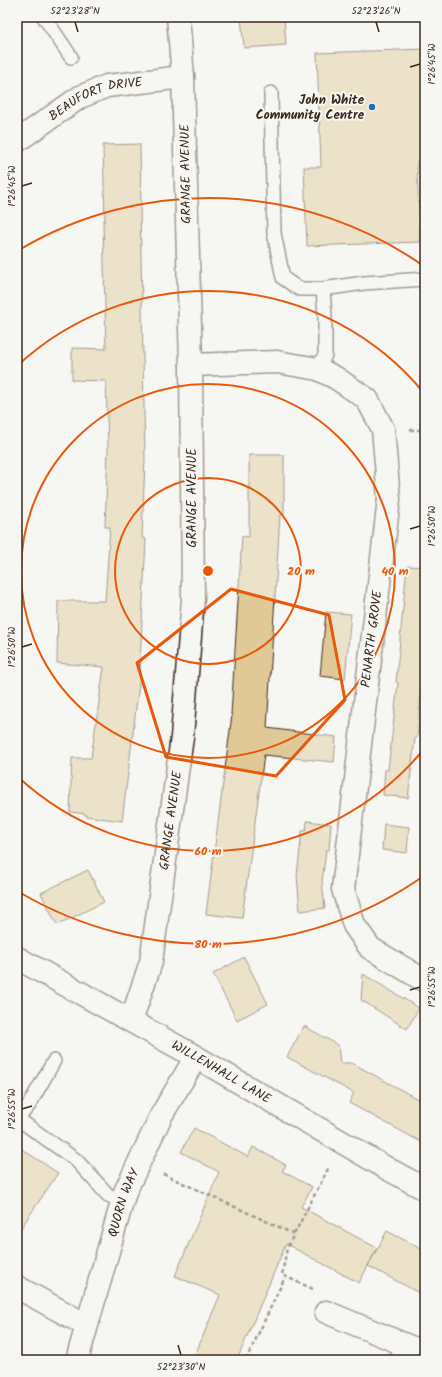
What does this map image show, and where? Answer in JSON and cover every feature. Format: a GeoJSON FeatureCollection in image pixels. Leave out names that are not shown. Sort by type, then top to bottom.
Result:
{"type":"FeatureCollection","features":[{"type":"Feature","properties":{"kind":"street","name":"GRANGE AVENUE"},"geometry":{"type":"LineString","coordinates":[[131,1021],[152,962],[182,737],[193,598],[191,365],[183,77],[178,17]]}},
{"type":"Feature","properties":{"kind":"street","name":"BEAUFORT DRIVE"},"geometry":{"type":"LineString","coordinates":[[17,141],[80,97],[107,86],[183,77]]}},
{"type":"Feature","properties":{"kind":"street","name":"PENARTH GROVE"},"geometry":{"type":"LineString","coordinates":[[191,365],[278,362],[318,369],[336,378],[367,399],[383,429],[389,499],[343,889],[354,925],[370,948],[425,981]]}},
{"type":"Feature","properties":{"kind":"street","name":"WILLENHALL LANE"},"geometry":{"type":"LineString","coordinates":[[17,958],[196,1057],[425,1189]]}},
{"type":"Feature","properties":{"kind":"street","name":"QUORN WAY"},"geometry":{"type":"LineString","coordinates":[[77,1360],[125,1192],[162,1114],[196,1057]]}},
{"type":"Feature","properties":{"kind":"street"},"geometry":{"type":"LineString","coordinates":[[17,1287],[86,1325]]}},
{"type":"Feature","properties":{"kind":"street"},"geometry":{"type":"LineString","coordinates":[[326,1312],[400,1352],[425,1353]]}},
{"type":"Feature","properties":{"kind":"lane"},"geometry":{"type":"LineString","coordinates":[[44,17],[71,57]]}},
{"type":"Feature","properties":{"kind":"lane"},"geometry":{"type":"LineString","coordinates":[[271,93],[274,233],[283,278],[299,288],[323,289],[364,283],[425,278]]}},
{"type":"Feature","properties":{"kind":"lane"},"geometry":{"type":"LineString","coordinates":[[318,369],[325,355],[323,289]]}},
{"type":"Feature","properties":{"kind":"lane"},"geometry":{"type":"LineString","coordinates":[[54,1061],[29,1105],[17,1119],[76,1160],[108,1195],[122,1201]]}},
{"type":"Feature","properties":{"kind":"path"},"geometry":{"type":"LineString","coordinates":[[326,1312],[330,1296],[282,1275],[287,1248],[342,1142]]}},
{"type":"Feature","properties":{"kind":"path"},"geometry":{"type":"LineString","coordinates":[[138,1163],[294,1234]]}},
{"type":"Feature","properties":{"kind":"path"},"geometry":{"type":"LineString","coordinates":[[246,1360],[285,1277]]}},
{"type":"Feature","properties":{"kind":"highlighted area"},"geometry":{"type":"Polygon","coordinates":[[[231,589],[329,615],[345,700],[276,776],[166,757],[137,663],[231,589]]]}},
{"type":"Feature","properties":{"kind":"building"},"geometry":{"type":"Polygon","coordinates":[[[241,17],[284,17],[286,45],[244,48],[241,17]]]}},
{"type":"Feature","properties":{"kind":"building","name":"John White Community Centre"},"geometry":{"type":"Polygon","coordinates":[[[425,49],[425,161],[417,161],[420,242],[307,246],[304,167],[321,167],[317,53],[425,49]]]}},
{"type":"Feature","properties":{"kind":"building"},"geometry":{"type":"Polygon","coordinates":[[[140,144],[145,459],[142,538],[146,539],[139,684],[122,821],[86,816],[86,814],[70,812],[72,758],[91,758],[104,667],[57,663],[58,601],[105,601],[110,527],[105,527],[108,449],[106,381],[72,380],[72,348],[106,349],[103,145],[140,144]]]}},
{"type":"Feature","properties":{"kind":"building"},"geometry":{"type":"Polygon","coordinates":[[[249,455],[284,455],[284,515],[280,515],[267,728],[336,737],[334,762],[264,755],[242,918],[206,914],[232,715],[242,536],[249,537],[249,455]]]}},
{"type":"Feature","properties":{"kind":"building"},"geometry":{"type":"Polygon","coordinates":[[[407,566],[425,567],[425,648],[417,738],[415,738],[408,798],[383,795],[385,770],[388,770],[398,683],[396,682],[407,566]]]}},
{"type":"Feature","properties":{"kind":"building"},"geometry":{"type":"Polygon","coordinates":[[[326,612],[351,614],[345,679],[320,676],[326,612]]]}},
{"type":"Feature","properties":{"kind":"building"},"geometry":{"type":"Polygon","coordinates":[[[307,821],[331,824],[329,850],[326,850],[322,882],[325,908],[300,911],[297,876],[302,831],[306,831],[307,821]]]}},
{"type":"Feature","properties":{"kind":"building"},"geometry":{"type":"Polygon","coordinates":[[[384,824],[409,827],[407,853],[382,850],[384,824]]]}},
{"type":"Feature","properties":{"kind":"building"},"geometry":{"type":"Polygon","coordinates":[[[88,870],[104,902],[57,925],[41,893],[88,870]]]}},
{"type":"Feature","properties":{"kind":"building"},"geometry":{"type":"Polygon","coordinates":[[[244,957],[268,1004],[237,1020],[213,974],[244,957]]]}},
{"type":"Feature","properties":{"kind":"building"},"geometry":{"type":"Polygon","coordinates":[[[363,974],[419,1008],[407,1029],[361,1000],[363,974]]]}},
{"type":"Feature","properties":{"kind":"building"},"geometry":{"type":"Polygon","coordinates":[[[304,1026],[338,1045],[340,1063],[352,1063],[425,1103],[425,1144],[349,1103],[354,1093],[287,1057],[304,1026]]]}},
{"type":"Feature","properties":{"kind":"building"},"geometry":{"type":"Polygon","coordinates":[[[194,1128],[248,1157],[253,1147],[286,1165],[282,1171],[312,1187],[301,1207],[377,1248],[359,1283],[286,1244],[237,1360],[193,1360],[220,1295],[175,1276],[219,1172],[181,1152],[194,1128]]]}},
{"type":"Feature","properties":{"kind":"building"},"geometry":{"type":"Polygon","coordinates":[[[17,1146],[58,1173],[17,1234],[17,1146]]]}},
{"type":"Feature","properties":{"kind":"building"},"geometry":{"type":"Polygon","coordinates":[[[387,1231],[425,1251],[425,1296],[368,1266],[387,1231]]]}},
{"type":"Feature","properties":{"kind":"place","name":"John White Community Centre"},"geometry":{"type":"Point","coordinates":[372,107]}}]}
